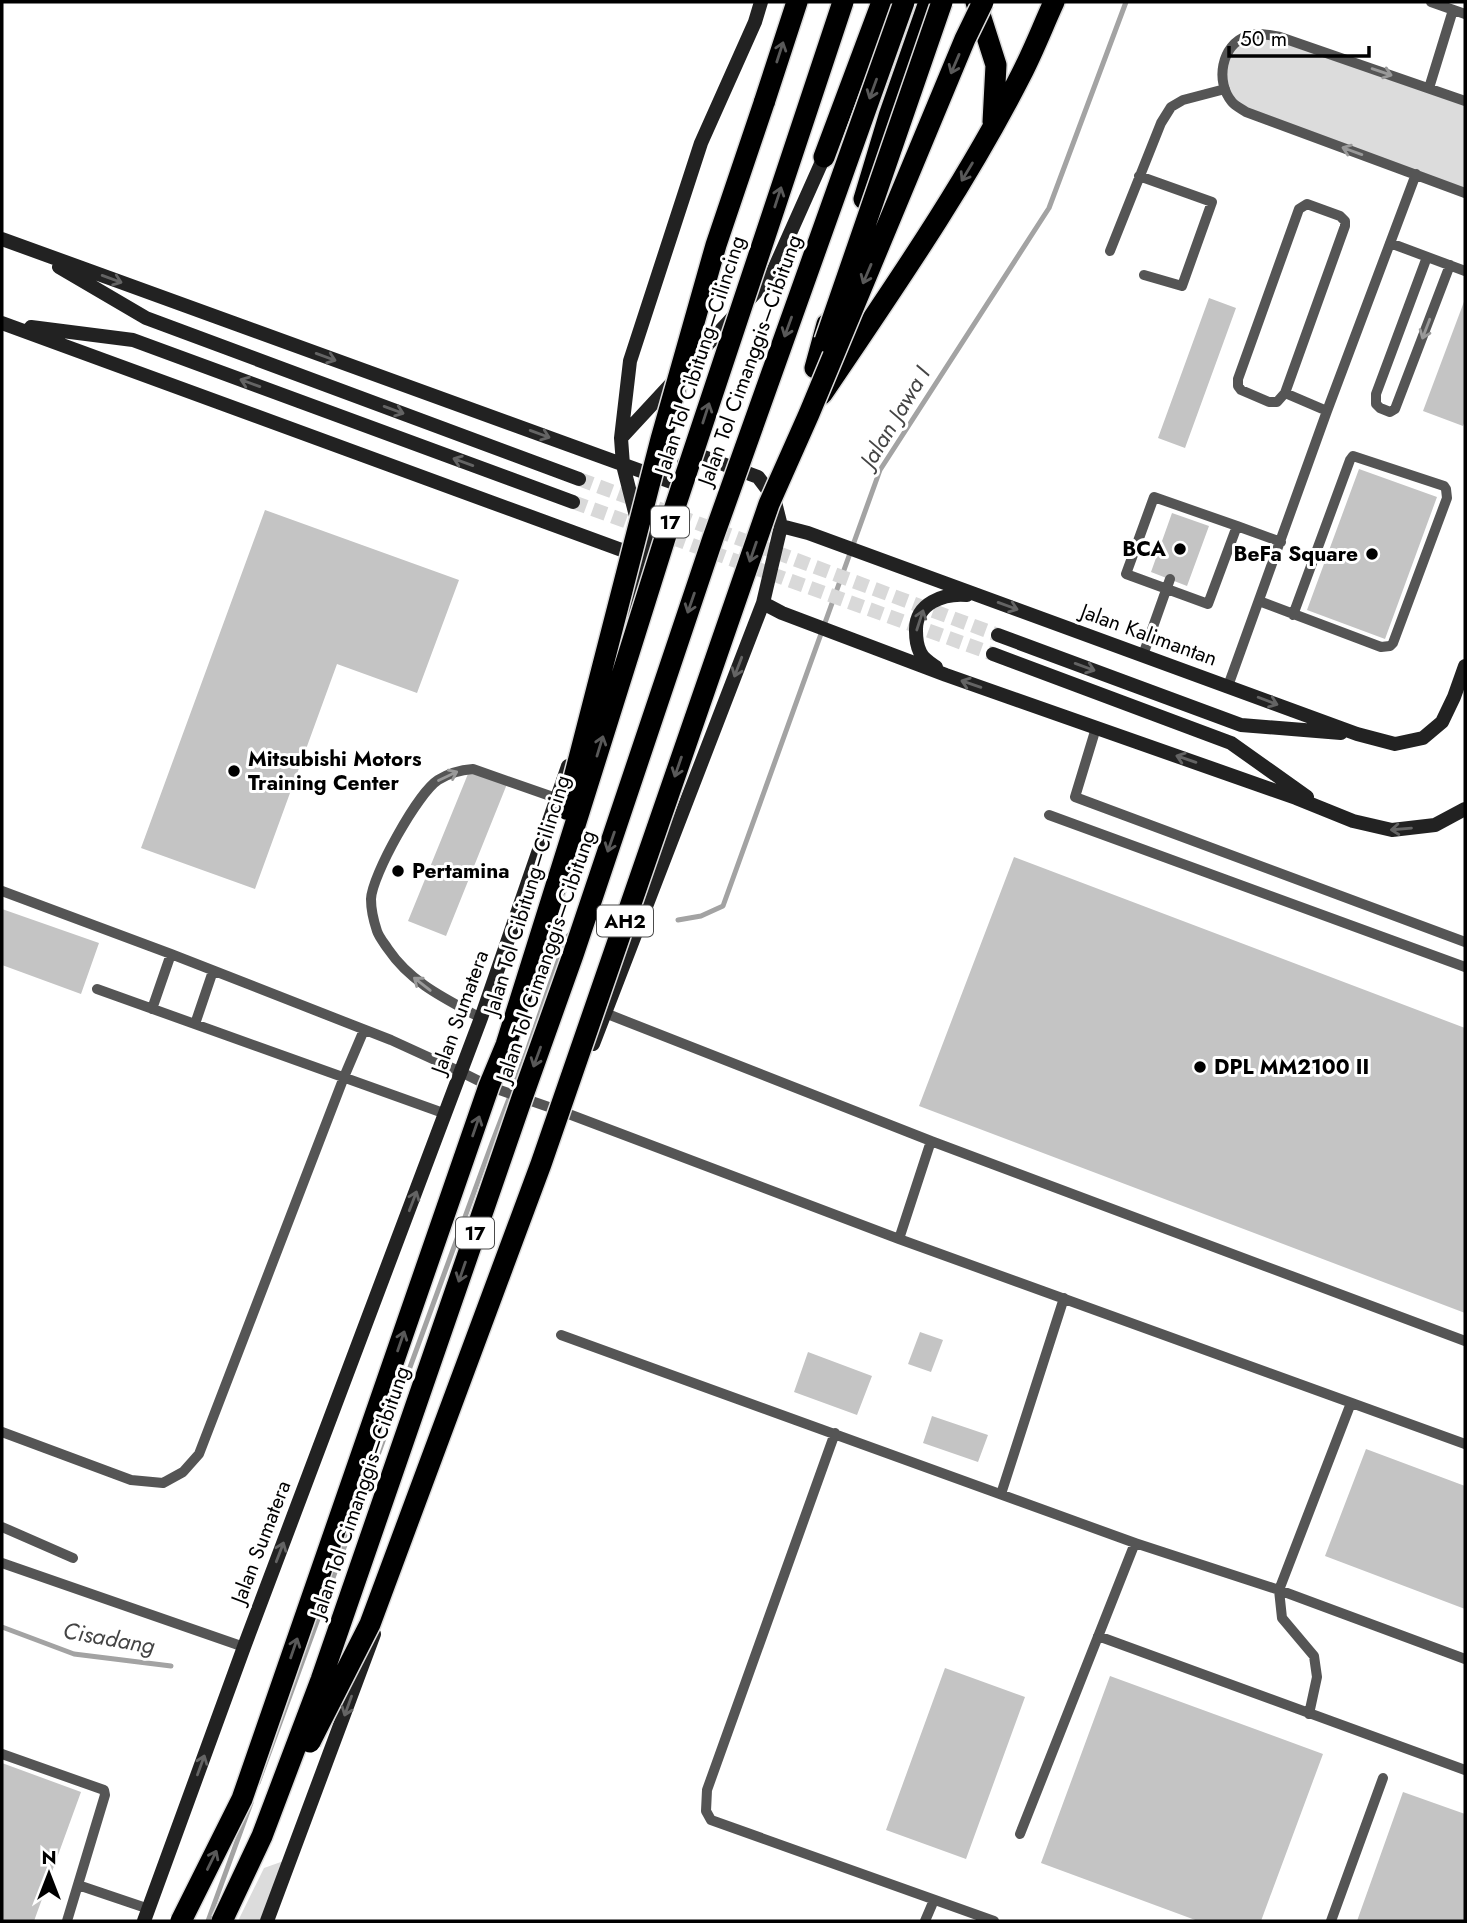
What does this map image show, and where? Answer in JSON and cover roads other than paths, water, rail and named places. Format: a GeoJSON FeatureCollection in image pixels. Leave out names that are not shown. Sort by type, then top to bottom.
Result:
{"type":"FeatureCollection","features":[{"type":"Feature","properties":{"kind":"highway"},"geometry":{"type":"LineString","coordinates":[[506,1045],[661,439],[716,245],[796,2]]}},
{"type":"Feature","properties":{"kind":"highway","name":"Jalan Tol Cibitung–Cilincing"},"geometry":{"type":"LineString","coordinates":[[506,1045],[671,519],[843,2]]}},
{"type":"Feature","properties":{"kind":"highway"},"geometry":{"type":"LineString","coordinates":[[824,158],[882,2]]}},
{"type":"Feature","properties":{"kind":"highway","name":"Jalan Tol Cimanggis–Cibitung"},"geometry":{"type":"LineString","coordinates":[[222,1921],[262,1836],[321,1680],[573,956],[713,538],[904,2]]}},
{"type":"Feature","properties":{"kind":"highway"},"geometry":{"type":"LineString","coordinates":[[815,368],[889,116],[929,2]]}},
{"type":"Feature","properties":{"kind":"highway"},"geometry":{"type":"LineString","coordinates":[[771,501],[942,2]]}},
{"type":"Feature","properties":{"kind":"highway"},"geometry":{"type":"LineString","coordinates":[[976,2],[996,65],[992,128]]}},
{"type":"Feature","properties":{"kind":"highway","name":"AH2"},"geometry":{"type":"LineString","coordinates":[[262,1836],[370,1624],[541,1164],[771,501],[983,2]]}},
{"type":"Feature","properties":{"kind":"highway"},"geometry":{"type":"LineString","coordinates":[[783,470],[816,404],[970,168],[1022,74],[1054,2]]}},
{"type":"Feature","properties":{"kind":"highway","name":"Jalan Tol Cimanggis–Cibitung"},"geometry":{"type":"LineString","coordinates":[[181,1921],[242,1799],[489,1086],[506,1045]]}},
{"type":"Feature","properties":{"kind":"street"},"geometry":{"type":"LineString","coordinates":[[646,559],[623,464],[621,438],[630,361],[701,143],[755,22],[761,2]]}},
{"type":"Feature","properties":{"kind":"street"},"geometry":{"type":"LineString","coordinates":[[621,438],[771,276],[824,158]]}},
{"type":"Feature","properties":{"kind":"street"},"geometry":{"type":"LineString","coordinates":[[2,239],[674,483]]}},
{"type":"Feature","properties":{"kind":"street"},"geometry":{"type":"LineString","coordinates":[[28,249],[146,318],[579,479]]}},
{"type":"Feature","properties":{"kind":"street"},"geometry":{"type":"LineString","coordinates":[[4,324],[646,559]]}},
{"type":"Feature","properties":{"kind":"street"},"geometry":{"type":"LineString","coordinates":[[4,324],[133,340],[573,502]]}},
{"type":"Feature","properties":{"kind":"street"},"geometry":{"type":"LineString","coordinates":[[267,1921],[566,1114],[764,603],[781,526],[771,501],[815,368]]}},
{"type":"Feature","properties":{"kind":"street","name":"Jalan Sumatera"},"geometry":{"type":"LineString","coordinates":[[147,1915],[244,1647],[446,1114],[556,798],[674,483],[683,463],[704,457],[758,477],[771,501]]}},
{"type":"Feature","properties":{"kind":"street","name":"Jalan Kalimantan"},"geometry":{"type":"LineString","coordinates":[[781,526],[808,533],[1357,734],[1395,744],[1423,738],[1442,722],[1465,666]]}},
{"type":"Feature","properties":{"kind":"street"},"geometry":{"type":"LineString","coordinates":[[946,675],[920,652],[916,624],[919,614],[933,600],[945,596],[979,596]]}},
{"type":"Feature","properties":{"kind":"street"},"geometry":{"type":"LineString","coordinates":[[764,603],[782,613],[946,675],[1296,798],[1353,821],[1392,830],[1435,825],[1465,809]]}},
{"type":"Feature","properties":{"kind":"street"},"geometry":{"type":"LineString","coordinates":[[998,635],[1241,725],[1357,734]]}},
{"type":"Feature","properties":{"kind":"street"},"geometry":{"type":"LineString","coordinates":[[993,654],[1231,743],[1328,811]]}},
{"type":"Feature","properties":{"kind":"lane"},"geometry":{"type":"LineString","coordinates":[[1431,2],[1465,14]]}},
{"type":"Feature","properties":{"kind":"lane"},"geometry":{"type":"LineString","coordinates":[[1429,88],[1453,10]]}},
{"type":"Feature","properties":{"kind":"lane"},"geometry":{"type":"LineString","coordinates":[[1465,101],[1280,37],[1263,34],[1246,36],[1232,46],[1224,59],[1225,89],[1233,103],[1246,112],[1465,193]]}},
{"type":"Feature","properties":{"kind":"lane"},"geometry":{"type":"LineString","coordinates":[[1110,251],[1161,123],[1171,107],[1183,100],[1225,89]]}},
{"type":"Feature","properties":{"kind":"lane"},"geometry":{"type":"LineString","coordinates":[[1228,686],[1416,174]]}},
{"type":"Feature","properties":{"kind":"lane"},"geometry":{"type":"LineString","coordinates":[[1139,176],[1212,202],[1182,286],[1144,275]]}},
{"type":"Feature","properties":{"kind":"lane"},"geometry":{"type":"LineString","coordinates":[[1307,204],[1340,216],[1345,226],[1285,393],[1277,402],[1269,402],[1241,390],[1237,383],[1299,209],[1307,204]]}},
{"type":"Feature","properties":{"kind":"lane"},"geometry":{"type":"LineString","coordinates":[[1390,243],[1465,271]]}},
{"type":"Feature","properties":{"kind":"lane"},"geometry":{"type":"LineString","coordinates":[[1427,257],[1376,394],[1376,404],[1390,412],[1395,409],[1450,265]]}},
{"type":"Feature","properties":{"kind":"lane"},"geometry":{"type":"LineString","coordinates":[[1285,393],[1327,411]]}},
{"type":"Feature","properties":{"kind":"lane"},"geometry":{"type":"LineString","coordinates":[[1259,601],[1293,615],[1381,647],[1390,646],[1447,498],[1444,486],[1353,456],[1293,615]]}},
{"type":"Feature","properties":{"kind":"lane"},"geometry":{"type":"LineString","coordinates":[[1237,526],[1208,604],[1168,584],[1126,575],[1154,496],[1192,515],[1237,526],[1281,542]]}},
{"type":"Feature","properties":{"kind":"lane"},"geometry":{"type":"LineString","coordinates":[[1143,655],[1168,584]]}},
{"type":"Feature","properties":{"kind":"lane"},"geometry":{"type":"LineString","coordinates":[[1096,727],[1075,797],[1465,942]]}},
{"type":"Feature","properties":{"kind":"lane"},"geometry":{"type":"LineString","coordinates":[[481,1018],[425,987],[396,961],[377,933],[371,898],[386,856],[411,813],[424,792],[444,777],[473,769],[556,798]]}},
{"type":"Feature","properties":{"kind":"lane"},"geometry":{"type":"LineString","coordinates":[[1049,815],[1465,967]]}},
{"type":"Feature","properties":{"kind":"lane"},"geometry":{"type":"LineString","coordinates":[[2,891],[391,1040],[491,1087],[899,1239],[1465,1444]]}},
{"type":"Feature","properties":{"kind":"lane"},"geometry":{"type":"LineString","coordinates":[[152,1009],[171,954]]}},
{"type":"Feature","properties":{"kind":"lane"},"geometry":{"type":"LineString","coordinates":[[195,1024],[213,971]]}},
{"type":"Feature","properties":{"kind":"lane"},"geometry":{"type":"LineString","coordinates":[[97,989],[446,1114]]}},
{"type":"Feature","properties":{"kind":"lane"},"geometry":{"type":"LineString","coordinates":[[605,1013],[931,1141],[1465,1341]]}},
{"type":"Feature","properties":{"kind":"lane"},"geometry":{"type":"LineString","coordinates":[[2,1432],[131,1480],[163,1483],[183,1472],[199,1454],[364,1030]]}},
{"type":"Feature","properties":{"kind":"lane"},"geometry":{"type":"LineString","coordinates":[[899,1239],[931,1141]]}},
{"type":"Feature","properties":{"kind":"lane"},"geometry":{"type":"LineString","coordinates":[[1001,1494],[1064,1298]]}},
{"type":"Feature","properties":{"kind":"lane"},"geometry":{"type":"LineString","coordinates":[[561,1335],[1135,1543],[1279,1590],[1465,1659]]}},
{"type":"Feature","properties":{"kind":"lane"},"geometry":{"type":"LineString","coordinates":[[1309,1714],[1317,1677],[1314,1656],[1282,1618],[1279,1590],[1351,1403]]}},
{"type":"Feature","properties":{"kind":"lane"},"geometry":{"type":"LineString","coordinates":[[835,1433],[707,1790],[706,1811],[711,1820],[994,1921]]}},
{"type":"Feature","properties":{"kind":"lane"},"geometry":{"type":"LineString","coordinates":[[2,1527],[74,1558]]}},
{"type":"Feature","properties":{"kind":"lane"},"geometry":{"type":"LineString","coordinates":[[1020,1834],[1135,1543]]}},
{"type":"Feature","properties":{"kind":"lane"},"geometry":{"type":"LineString","coordinates":[[2,1563],[244,1647]]}},
{"type":"Feature","properties":{"kind":"lane"},"geometry":{"type":"LineString","coordinates":[[1098,1636],[1465,1770]]}},
{"type":"Feature","properties":{"kind":"lane"},"geometry":{"type":"LineString","coordinates":[[2,1754],[104,1790],[105,1795],[67,1921]]}},
{"type":"Feature","properties":{"kind":"lane"},"geometry":{"type":"LineString","coordinates":[[1331,1921],[1383,1777]]}},
{"type":"Feature","properties":{"kind":"lane"},"geometry":{"type":"LineString","coordinates":[[78,1885],[147,1915]]}},
{"type":"Feature","properties":{"kind":"lane"},"geometry":{"type":"LineString","coordinates":[[925,1921],[934,1900]]}},
{"type":"Feature","properties":{"kind":"waterway","name":"Jalan Jawa I"},"geometry":{"type":"LineString","coordinates":[[678,920],[701,916],[723,906],[880,470],[1049,208],[1126,2]]}},
{"type":"Feature","properties":{"kind":"waterway"},"geometry":{"type":"LineString","coordinates":[[590,921],[619,918]]}},
{"type":"Feature","properties":{"kind":"waterway"},"geometry":{"type":"LineString","coordinates":[[258,1783],[526,1054],[566,938],[571,933]]}},
{"type":"Feature","properties":{"kind":"waterway","name":"Cisadang"},"geometry":{"type":"LineString","coordinates":[[2,1627],[74,1654],[171,1666]]}},
{"type":"Feature","properties":{"kind":"waterway"},"geometry":{"type":"LineString","coordinates":[[208,1921],[251,1803]]}},
{"type":"Feature","properties":{"kind":"tunnel"},"geometry":{"type":"LineString","coordinates":[[579,479],[998,635]]}},
{"type":"Feature","properties":{"kind":"tunnel"},"geometry":{"type":"LineString","coordinates":[[573,502],[993,654]]}},
{"type":"Feature","properties":{"kind":"place","name":"BCA"},"geometry":{"type":"Point","coordinates":[1180,549]}},
{"type":"Feature","properties":{"kind":"place","name":"BeFa Square"},"geometry":{"type":"Point","coordinates":[1372,554]}},
{"type":"Feature","properties":{"kind":"place","name":"Mitsubishi Motors Training Center"},"geometry":{"type":"Point","coordinates":[234,771]}},
{"type":"Feature","properties":{"kind":"place","name":"Pertamina"},"geometry":{"type":"Point","coordinates":[398,871]}},
{"type":"Feature","properties":{"kind":"place","name":"DPL MM2100 II"},"geometry":{"type":"Point","coordinates":[1200,1067]}}]}
